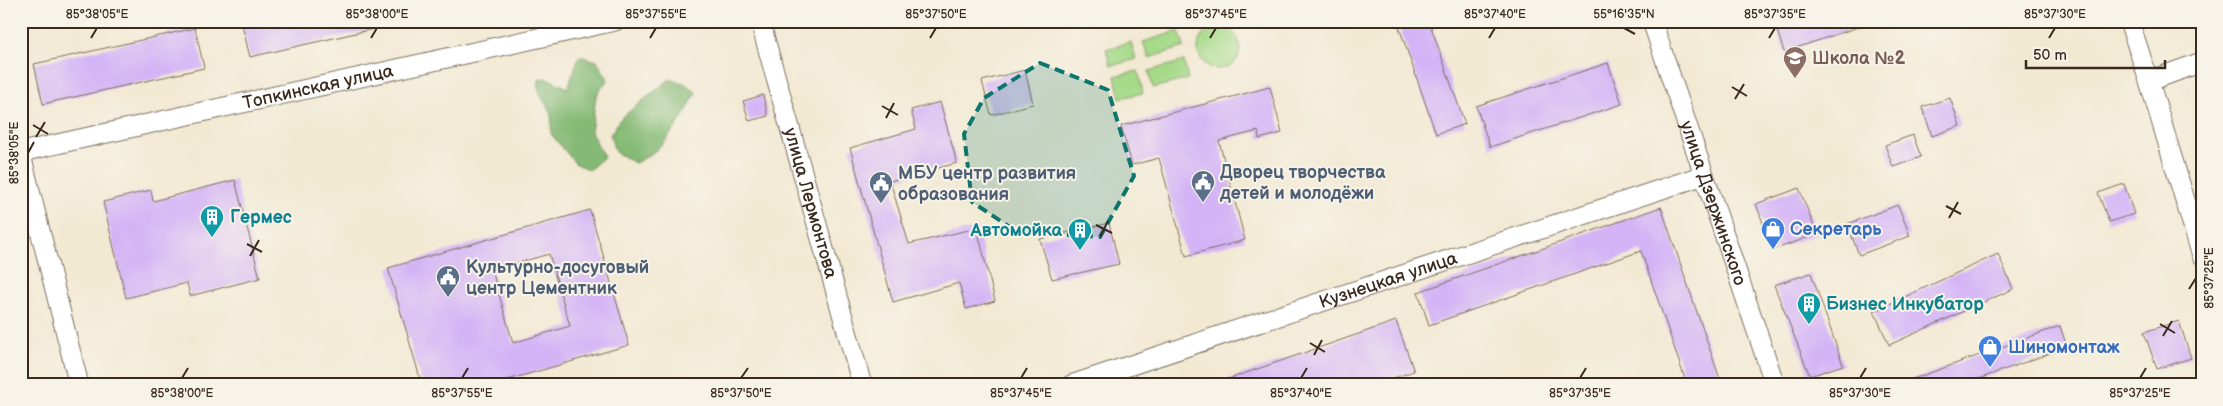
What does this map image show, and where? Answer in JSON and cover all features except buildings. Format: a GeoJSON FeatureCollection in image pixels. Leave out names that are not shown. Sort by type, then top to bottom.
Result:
{"type":"FeatureCollection","features":[{"type":"Feature","properties":{"kind":"street","name":"Топкинская улица"},"geometry":{"type":"LineString","coordinates":[[21,154],[615,21]]}},
{"type":"Feature","properties":{"kind":"street","name":"улица Лермонтова"},"geometry":{"type":"LineString","coordinates":[[760,21],[862,385]]}},
{"type":"Feature","properties":{"kind":"street","name":"улица Дзержинского"},"geometry":{"type":"LineString","coordinates":[[1652,21],[1775,385]]}},
{"type":"Feature","properties":{"kind":"street"},"geometry":{"type":"LineString","coordinates":[[2129,21],[2202,256]]}},
{"type":"Feature","properties":{"kind":"street"},"geometry":{"type":"LineString","coordinates":[[2149,81],[2202,62]]}},
{"type":"Feature","properties":{"kind":"street"},"geometry":{"type":"LineString","coordinates":[[21,154],[79,385]]}},
{"type":"Feature","properties":{"kind":"street","name":"Кузнецкая улица"},"geometry":{"type":"LineString","coordinates":[[1071,385],[1704,175]]}},
{"type":"Feature","properties":{"kind":"highlighted area"},"geometry":{"type":"Polygon","coordinates":[[[1040,63],[1108,90],[1134,176],[1100,237],[1016,231],[972,202],[964,134],[984,98],[1040,63]]]}},
{"type":"Feature","properties":{"kind":"green space"},"geometry":{"type":"Polygon","coordinates":[[[1219,27],[1234,33],[1240,48],[1234,63],[1219,69],[1204,63],[1198,48],[1204,33],[1219,27]]]}},
{"type":"Feature","properties":{"kind":"green space"},"geometry":{"type":"Polygon","coordinates":[[[1179,31],[1184,47],[1149,58],[1143,42],[1179,31]]]}},
{"type":"Feature","properties":{"kind":"green space"},"geometry":{"type":"Polygon","coordinates":[[[1131,42],[1136,59],[1111,66],[1106,49],[1131,42]]]}},
{"type":"Feature","properties":{"kind":"green space"},"geometry":{"type":"Polygon","coordinates":[[[579,56],[597,61],[608,79],[596,96],[591,132],[604,157],[589,170],[575,163],[551,134],[551,116],[539,89],[540,78],[549,79],[568,88],[579,56]]]}},
{"type":"Feature","properties":{"kind":"green space"},"geometry":{"type":"Polygon","coordinates":[[[1184,61],[1188,79],[1153,88],[1149,71],[1184,61]]]}},
{"type":"Feature","properties":{"kind":"green space"},"geometry":{"type":"Polygon","coordinates":[[[1138,71],[1143,93],[1120,98],[1115,76],[1138,71]]]}},
{"type":"Feature","properties":{"kind":"green space"},"geometry":{"type":"Polygon","coordinates":[[[670,79],[684,83],[696,92],[683,116],[665,141],[648,156],[635,163],[615,152],[610,135],[620,119],[670,79]]]}},
{"type":"Feature","properties":{"kind":"place","name":"Школа №2"},"geometry":{"type":"Point","coordinates":[1795,79]}},
{"type":"Feature","properties":{"kind":"place","name":"Дворец творчества детей и молодёжи"},"geometry":{"type":"Point","coordinates":[1203,203]}},
{"type":"Feature","properties":{"kind":"place","name":"МБУ центр развития образования"},"geometry":{"type":"Point","coordinates":[881,204]}},
{"type":"Feature","properties":{"kind":"place","name":"Гермес"},"geometry":{"type":"Point","coordinates":[212,238]}},
{"type":"Feature","properties":{"kind":"place","name":"Секретарь"},"geometry":{"type":"Point","coordinates":[1773,250]}},
{"type":"Feature","properties":{"kind":"place","name":"Автомойка"},"geometry":{"type":"Point","coordinates":[1080,251]}},
{"type":"Feature","properties":{"kind":"place","name":"Культурно-досуговый центр Цементник"},"geometry":{"type":"Point","coordinates":[448,298]}},
{"type":"Feature","properties":{"kind":"place","name":"Бизнес Инкубатор"},"geometry":{"type":"Point","coordinates":[1809,325]}},
{"type":"Feature","properties":{"kind":"place","name":"Шиномонтаж"},"geometry":{"type":"Point","coordinates":[1990,368]}}]}
